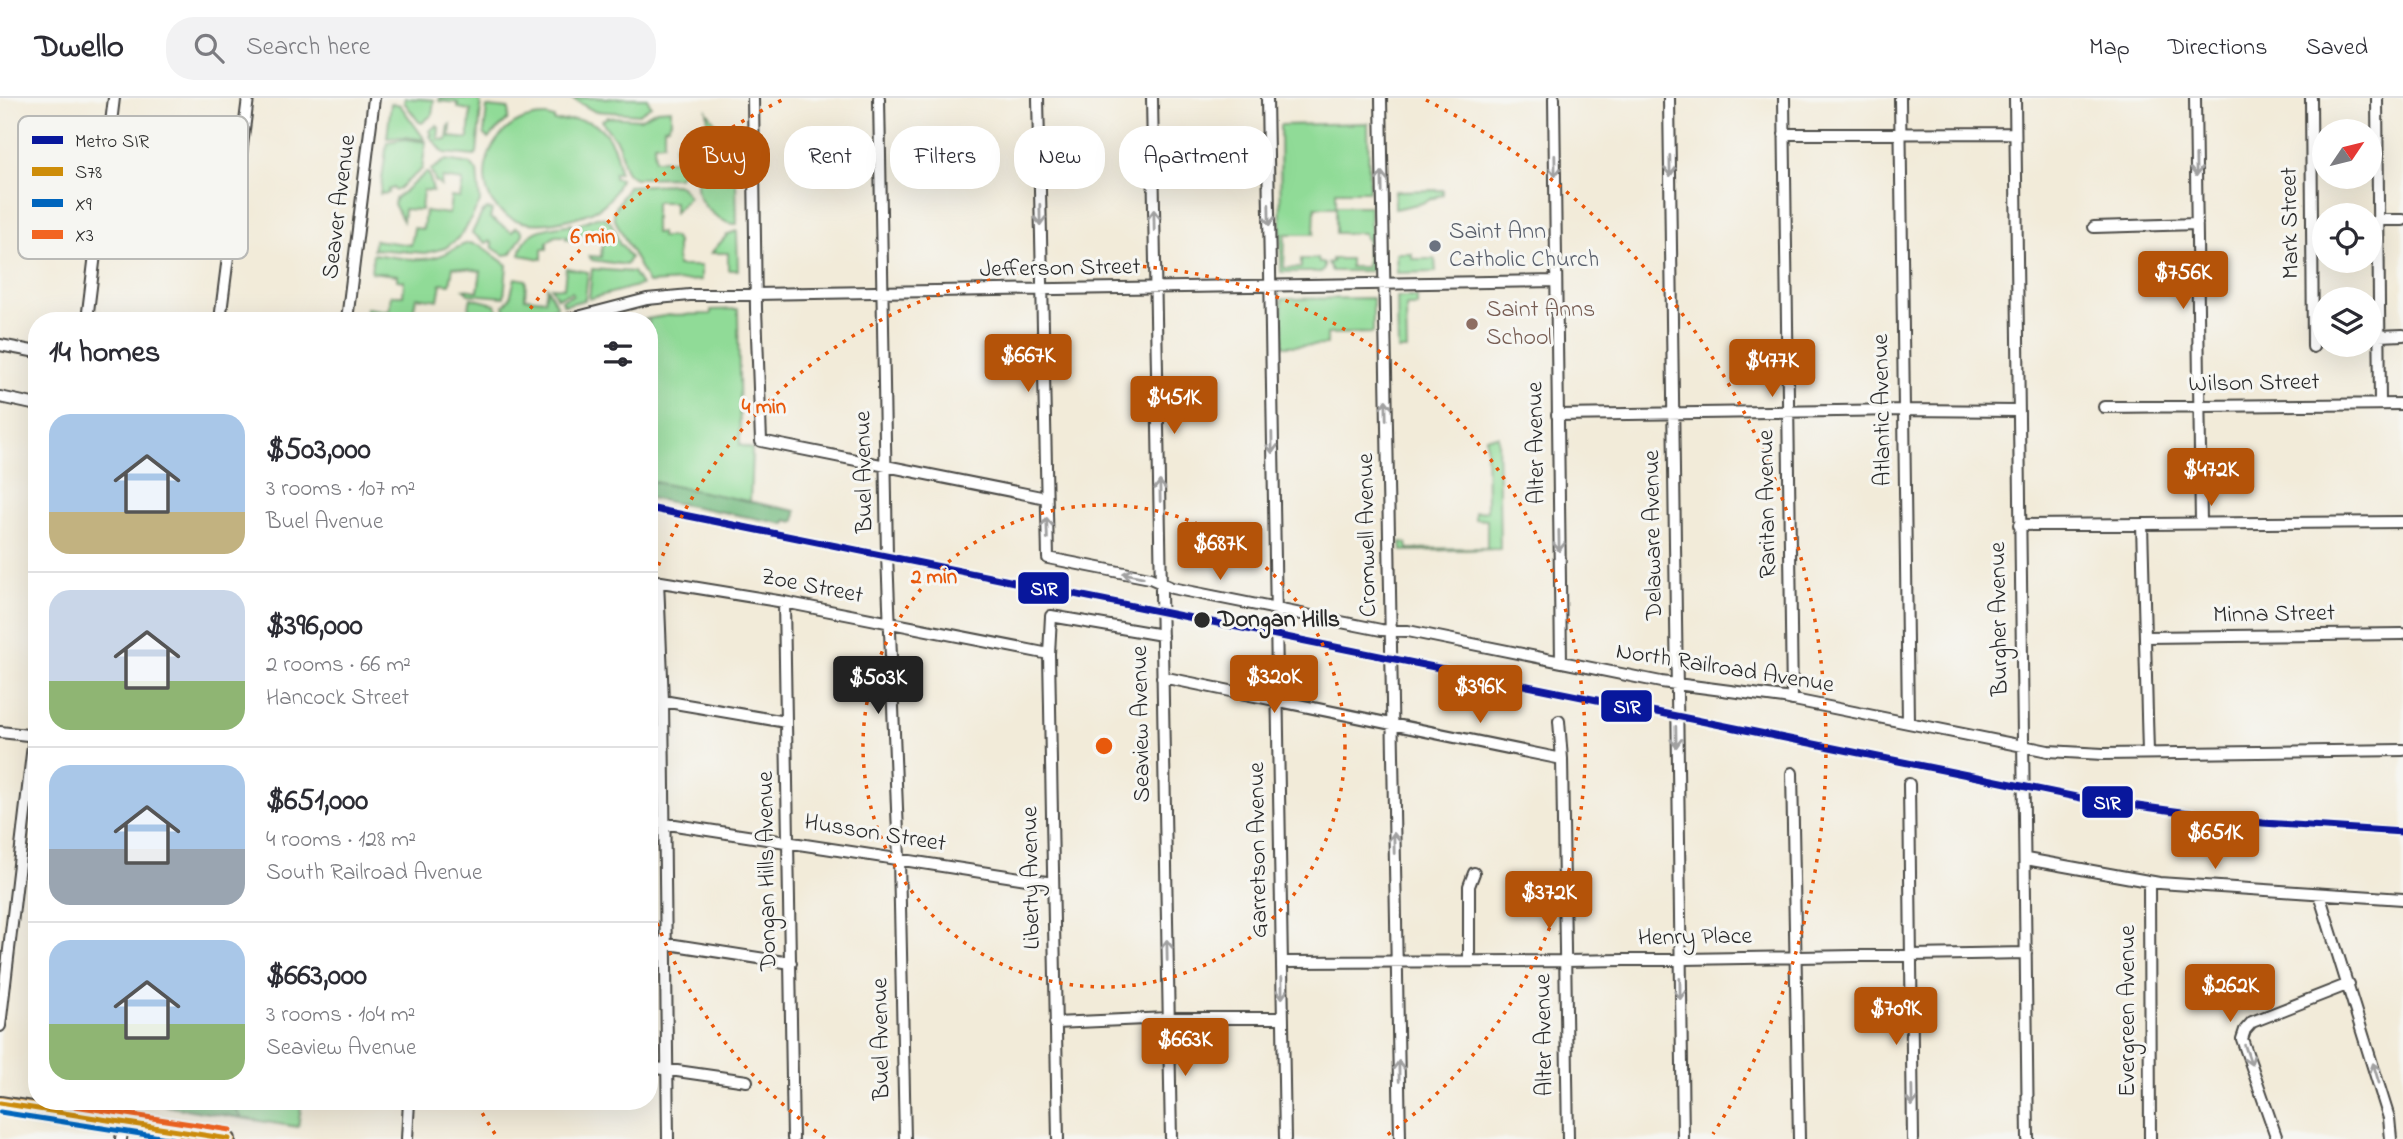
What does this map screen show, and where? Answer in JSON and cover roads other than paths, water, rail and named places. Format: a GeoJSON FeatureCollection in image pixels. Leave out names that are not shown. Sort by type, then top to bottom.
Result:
{"type":"FeatureCollection","features":[{"type":"Feature","properties":{"kind":"main road"},"geometry":{"type":"LineString","coordinates":[[0,1103],[28,1108]]}},
{"type":"Feature","properties":{"kind":"main road"},"geometry":{"type":"LineString","coordinates":[[43,1110],[223,1138]]}},
{"type":"Feature","properties":{"kind":"street"},"geometry":{"type":"LineString","coordinates":[[112,116],[114,98]]}},
{"type":"Feature","properties":{"kind":"street"},"geometry":{"type":"LineString","coordinates":[[245,116],[247,98]]}},
{"type":"Feature","properties":{"kind":"street","name":"Seaver Avenue"},"geometry":{"type":"LineString","coordinates":[[348,312],[374,98]]}},
{"type":"Feature","properties":{"kind":"street"},"geometry":{"type":"LineString","coordinates":[[753,98],[761,442],[1046,498],[1038,98]]}},
{"type":"Feature","properties":{"kind":"street","name":"Buel Avenue"},"geometry":{"type":"LineString","coordinates":[[878,98],[905,1139]]}},
{"type":"Feature","properties":{"kind":"street","name":"Seaview Avenue"},"geometry":{"type":"LineString","coordinates":[[1152,98],[1171,1139]]}},
{"type":"Feature","properties":{"kind":"street","name":"Garretson Avenue"},"geometry":{"type":"LineString","coordinates":[[1266,98],[1285,1139]]}},
{"type":"Feature","properties":{"kind":"street","name":"Cromwell Avenue"},"geometry":{"type":"LineString","coordinates":[[1381,98],[1400,1139]]}},
{"type":"Feature","properties":{"kind":"street","name":"Alter Avenue"},"geometry":{"type":"LineString","coordinates":[[1554,98],[1561,662]]}},
{"type":"Feature","properties":{"kind":"street","name":"Delaware Avenue"},"geometry":{"type":"LineString","coordinates":[[1669,98],[1683,1139]]}},
{"type":"Feature","properties":{"kind":"street","name":"Raritan Avenue"},"geometry":{"type":"LineString","coordinates":[[1784,98],[1793,699]]}},
{"type":"Feature","properties":{"kind":"street","name":"Atlantic Avenue"},"geometry":{"type":"LineString","coordinates":[[1900,98],[1908,722]]}},
{"type":"Feature","properties":{"kind":"street","name":"Burgher Avenue"},"geometry":{"type":"LineString","coordinates":[[2015,98],[2028,1139]]}},
{"type":"Feature","properties":{"kind":"street"},"geometry":{"type":"LineString","coordinates":[[2195,98],[2200,523]]}},
{"type":"Feature","properties":{"kind":"street","name":"Mark Street"},"geometry":{"type":"LineString","coordinates":[[2311,98],[2313,287]]}},
{"type":"Feature","properties":{"kind":"street"},"geometry":{"type":"LineString","coordinates":[[2376,98],[2377,203]]}},
{"type":"Feature","properties":{"kind":"street"},"geometry":{"type":"LineString","coordinates":[[1784,134],[2015,133]]}},
{"type":"Feature","properties":{"kind":"street"},"geometry":{"type":"LineString","coordinates":[[2382,220],[2403,220]]}},
{"type":"Feature","properties":{"kind":"street"},"geometry":{"type":"LineString","coordinates":[[2094,226],[2197,224]]}},
{"type":"Feature","properties":{"kind":"street"},"geometry":{"type":"LineString","coordinates":[[88,312],[94,259]]}},
{"type":"Feature","properties":{"kind":"street"},"geometry":{"type":"LineString","coordinates":[[221,312],[227,259]]}},
{"type":"Feature","properties":{"kind":"street","name":"Jefferson Street"},"geometry":{"type":"LineString","coordinates":[[599,312],[662,297],[1556,281]]}},
{"type":"Feature","properties":{"kind":"street"},"geometry":{"type":"LineString","coordinates":[[2382,336],[2403,335]]}},
{"type":"Feature","properties":{"kind":"street"},"geometry":{"type":"LineString","coordinates":[[0,345],[28,350]]}},
{"type":"Feature","properties":{"kind":"street"},"geometry":{"type":"LineString","coordinates":[[2379,357],[2380,404]]}},
{"type":"Feature","properties":{"kind":"street"},"geometry":{"type":"LineString","coordinates":[[0,397],[28,403]]}},
{"type":"Feature","properties":{"kind":"street","name":"Wilson Street"},"geometry":{"type":"LineString","coordinates":[[2105,407],[2403,404]]}},
{"type":"Feature","properties":{"kind":"street"},"geometry":{"type":"LineString","coordinates":[[1558,415],[2017,411]]}},
{"type":"Feature","properties":{"kind":"street","name":"North Railroad Avenue"},"geometry":{"type":"LineString","coordinates":[[1046,498],[1048,558],[1150,578],[1172,588],[1390,631],[1408,631],[1676,684],[1793,699],[2023,748],[2075,753],[2403,750]]}},
{"type":"Feature","properties":{"kind":"street"},"geometry":{"type":"LineString","coordinates":[[2019,525],[2403,522]]}},
{"type":"Feature","properties":{"kind":"street"},"geometry":{"type":"LineString","coordinates":[[2143,524],[2148,753]]}},
{"type":"Feature","properties":{"kind":"street","name":"Zoe Street"},"geometry":{"type":"LineString","coordinates":[[658,581],[784,602],[1049,654]]}},
{"type":"Feature","properties":{"kind":"street","name":"Dongan Hills Avenue"},"geometry":{"type":"LineString","coordinates":[[784,602],[793,1139]]}},
{"type":"Feature","properties":{"kind":"street","name":"Liberty Avenue"},"geometry":{"type":"LineString","coordinates":[[1058,1139],[1049,654],[1051,616],[1162,635]]}},
{"type":"Feature","properties":{"kind":"street","name":"Minna Street"},"geometry":{"type":"LineString","coordinates":[[2145,637],[2403,634]]}},
{"type":"Feature","properties":{"kind":"street"},"geometry":{"type":"LineString","coordinates":[[658,640],[663,701],[668,1139]]}},
{"type":"Feature","properties":{"kind":"street"},"geometry":{"type":"LineString","coordinates":[[1162,677],[1562,759]]}},
{"type":"Feature","properties":{"kind":"street"},"geometry":{"type":"LineString","coordinates":[[663,701],[786,722]]}},
{"type":"Feature","properties":{"kind":"street","name":"Alter Avenue"},"geometry":{"type":"LineString","coordinates":[[1559,721],[1562,759],[1568,1139]]}},
{"type":"Feature","properties":{"kind":"street"},"geometry":{"type":"LineString","coordinates":[[0,732],[28,735]]}},
{"type":"Feature","properties":{"kind":"street"},"geometry":{"type":"LineString","coordinates":[[1792,773],[1798,1139]]}},
{"type":"Feature","properties":{"kind":"street"},"geometry":{"type":"LineString","coordinates":[[1909,784],[1913,1139]]}},
{"type":"Feature","properties":{"kind":"street"},"geometry":{"type":"LineString","coordinates":[[0,1026],[28,794]]}},
{"type":"Feature","properties":{"kind":"street","name":"Husson Street"},"geometry":{"type":"LineString","coordinates":[[658,822],[1053,883]]}},
{"type":"Feature","properties":{"kind":"street"},"geometry":{"type":"LineString","coordinates":[[2026,859],[2149,882],[2403,899]]}},
{"type":"Feature","properties":{"kind":"street"},"geometry":{"type":"LineString","coordinates":[[1469,960],[1469,886],[1474,873]]}},
{"type":"Feature","properties":{"kind":"street","name":"Evergreen Avenue"},"geometry":{"type":"LineString","coordinates":[[2149,882],[2150,1139]]}},
{"type":"Feature","properties":{"kind":"street"},"geometry":{"type":"LineString","coordinates":[[2319,894],[2389,1118],[2391,1139]]}},
{"type":"Feature","properties":{"kind":"street"},"geometry":{"type":"LineString","coordinates":[[658,943],[791,963]]}},
{"type":"Feature","properties":{"kind":"street","name":"Henry Place"},"geometry":{"type":"LineString","coordinates":[[1282,962],[1565,961],[2026,953]]}},
{"type":"Feature","properties":{"kind":"street"},"geometry":{"type":"LineString","coordinates":[[2277,1139],[2242,1039],[2245,1030],[2252,1022],[2349,984]]}},
{"type":"Feature","properties":{"kind":"street"},"geometry":{"type":"LineString","coordinates":[[1055,1023],[1168,1018],[1283,1018]]}},
{"type":"Feature","properties":{"kind":"street"},"geometry":{"type":"LineString","coordinates":[[658,1068],[747,1081]]}},
{"type":"Feature","properties":{"kind":"street"},"geometry":{"type":"LineString","coordinates":[[121,1139],[126,1110]]}},
{"type":"Feature","properties":{"kind":"street"},"geometry":{"type":"LineString","coordinates":[[407,1139],[409,1110]]}},
{"type":"Feature","properties":{"kind":"metro line","name":"SIR"},"geometry":{"type":"LineString","coordinates":[[658,510],[2086,799],[2263,823],[2403,832]]}},
{"type":"Feature","properties":{"kind":"place","name":"Saint Ann Catholic Church"},"geometry":{"type":"Point","coordinates":[1435,246]}},
{"type":"Feature","properties":{"kind":"place","name":"Saint Anns School"},"geometry":{"type":"Point","coordinates":[1472,324]}},
{"type":"Feature","properties":{"kind":"place","name":"Dongan Hills"},"geometry":{"type":"Point","coordinates":[1202,620]}}]}
